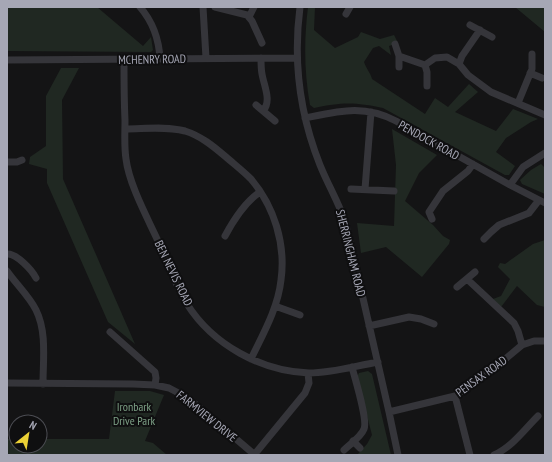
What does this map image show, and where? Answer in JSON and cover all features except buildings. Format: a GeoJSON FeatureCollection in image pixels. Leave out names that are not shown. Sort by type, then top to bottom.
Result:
{"type":"FeatureCollection","features":[{"type":"Feature","properties":{"kind":"street"},"geometry":{"type":"LineString","coordinates":[[140,7],[154,30],[159,44],[160,59]]}},
{"type":"Feature","properties":{"kind":"street"},"geometry":{"type":"LineString","coordinates":[[203,7],[206,58]]}},
{"type":"Feature","properties":{"kind":"street"},"geometry":{"type":"LineString","coordinates":[[215,7],[245,14],[249,17],[262,43]]}},
{"type":"Feature","properties":{"kind":"street"},"geometry":{"type":"LineString","coordinates":[[249,17],[254,7]]}},
{"type":"Feature","properties":{"kind":"street","name":"SHERRINGHAM ROAD"},"geometry":{"type":"LineString","coordinates":[[300,7],[297,58],[299,84],[305,118],[320,166],[344,218],[398,455]]}},
{"type":"Feature","properties":{"kind":"street"},"geometry":{"type":"LineString","coordinates":[[346,14],[350,7]]}},
{"type":"Feature","properties":{"kind":"street"},"geometry":{"type":"LineString","coordinates":[[470,24],[492,37]]}},
{"type":"Feature","properties":{"kind":"street"},"geometry":{"type":"LineString","coordinates":[[459,64],[462,56],[480,30]]}},
{"type":"Feature","properties":{"kind":"street"},"geometry":{"type":"LineString","coordinates":[[395,44],[399,56],[399,67]]}},
{"type":"Feature","properties":{"kind":"street"},"geometry":{"type":"LineString","coordinates":[[518,103],[532,67],[532,54]]}},
{"type":"Feature","properties":{"kind":"street"},"geometry":{"type":"LineString","coordinates":[[399,56],[425,65]]}},
{"type":"Feature","properties":{"kind":"street"},"geometry":{"type":"LineString","coordinates":[[425,65],[435,58],[447,57],[459,64],[468,76],[486,89],[501,97],[545,115]]}},
{"type":"Feature","properties":{"kind":"street"},"geometry":{"type":"LineString","coordinates":[[261,58],[262,74],[267,100],[266,108],[263,111]]}},
{"type":"Feature","properties":{"kind":"street","name":"MCHENRY ROAD"},"geometry":{"type":"LineString","coordinates":[[7,60],[297,58]]}},
{"type":"Feature","properties":{"kind":"street","name":"BEN NEVIS ROAD"},"geometry":{"type":"LineString","coordinates":[[124,59],[126,160],[130,176],[183,296],[196,316],[211,332],[230,347],[251,359],[282,369],[308,373],[332,371],[378,362]]}},
{"type":"Feature","properties":{"kind":"street"},"geometry":{"type":"LineString","coordinates":[[425,65],[427,72],[427,86]]}},
{"type":"Feature","properties":{"kind":"street"},"geometry":{"type":"LineString","coordinates":[[530,73],[542,78]]}},
{"type":"Feature","properties":{"kind":"street"},"geometry":{"type":"LineString","coordinates":[[256,105],[275,121]]}},
{"type":"Feature","properties":{"kind":"street","name":"PENDOCK ROAD"},"geometry":{"type":"LineString","coordinates":[[305,118],[343,110],[359,110],[371,112],[392,119],[542,202]]}},
{"type":"Feature","properties":{"kind":"street"},"geometry":{"type":"LineString","coordinates":[[365,190],[371,112]]}},
{"type":"Feature","properties":{"kind":"street"},"geometry":{"type":"LineString","coordinates":[[125,129],[169,129],[185,131],[198,137],[212,145],[239,168],[250,178],[260,192],[273,216],[278,230],[282,248],[282,266],[281,282],[275,306],[251,359]]}},
{"type":"Feature","properties":{"kind":"street"},"geometry":{"type":"LineString","coordinates":[[510,185],[523,167],[545,153]]}},
{"type":"Feature","properties":{"kind":"street"},"geometry":{"type":"LineString","coordinates":[[7,162],[17,162],[22,160]]}},
{"type":"Feature","properties":{"kind":"street"},"geometry":{"type":"LineString","coordinates":[[427,214],[442,191],[469,170],[473,164]]}},
{"type":"Feature","properties":{"kind":"street"},"geometry":{"type":"LineString","coordinates":[[351,189],[394,191]]}},
{"type":"Feature","properties":{"kind":"street"},"geometry":{"type":"LineString","coordinates":[[225,236],[233,222],[253,196],[260,192]]}},
{"type":"Feature","properties":{"kind":"street"},"geometry":{"type":"LineString","coordinates":[[484,239],[499,225],[529,213],[542,202]]}},
{"type":"Feature","properties":{"kind":"street"},"geometry":{"type":"LineString","coordinates":[[7,254],[13,254],[30,268],[36,278]]}},
{"type":"Feature","properties":{"kind":"street"},"geometry":{"type":"LineString","coordinates":[[457,287],[475,272]]}},
{"type":"Feature","properties":{"kind":"street"},"geometry":{"type":"LineString","coordinates":[[8,276],[34,306],[40,319],[43,336],[43,384]]}},
{"type":"Feature","properties":{"kind":"street"},"geometry":{"type":"LineString","coordinates":[[466,279],[514,323],[522,344],[545,341]]}},
{"type":"Feature","properties":{"kind":"street"},"geometry":{"type":"LineString","coordinates":[[275,306],[300,315]]}},
{"type":"Feature","properties":{"kind":"street"},"geometry":{"type":"LineString","coordinates":[[369,326],[409,317],[421,319],[434,324]]}},
{"type":"Feature","properties":{"kind":"street"},"geometry":{"type":"LineString","coordinates":[[110,332],[116,339],[153,370],[156,378],[155,385]]}},
{"type":"Feature","properties":{"kind":"street","name":"PENSAX ROAD"},"geometry":{"type":"LineString","coordinates":[[389,412],[455,396],[503,361],[522,344]]}},
{"type":"Feature","properties":{"kind":"street"},"geometry":{"type":"LineString","coordinates":[[344,450],[364,430],[365,421],[352,367]]}},
{"type":"Feature","properties":{"kind":"street","name":"FARMVIEW DRIVE"},"geometry":{"type":"LineString","coordinates":[[7,384],[155,385],[175,390],[185,396],[254,455],[305,393],[309,383],[308,373]]}},
{"type":"Feature","properties":{"kind":"street"},"geometry":{"type":"LineString","coordinates":[[455,396],[470,455]]}},
{"type":"Feature","properties":{"kind":"street"},"geometry":{"type":"LineString","coordinates":[[494,455],[514,441],[538,416]]}},
{"type":"Feature","properties":{"kind":"street"},"geometry":{"type":"LineString","coordinates":[[353,441],[360,448]]}},
{"type":"Feature","properties":{"kind":"green space"},"geometry":{"type":"Polygon","coordinates":[[[7,7],[97,7],[143,46],[151,37],[153,50],[151,52],[7,51],[7,7]]]}},
{"type":"Feature","properties":{"kind":"green space"},"geometry":{"type":"Polygon","coordinates":[[[308,7],[315,7],[314,30],[335,48],[358,37],[361,32],[380,39],[394,35],[398,43],[389,46],[391,55],[379,46],[373,48],[364,62],[372,79],[425,114],[435,98],[448,107],[469,84],[478,92],[455,112],[496,131],[513,109],[538,119],[506,138],[496,152],[515,166],[509,175],[505,175],[383,108],[356,104],[341,104],[314,108],[310,105],[305,56],[308,7]]]}},
{"type":"Feature","properties":{"kind":"green space"},"geometry":{"type":"Polygon","coordinates":[[[515,7],[544,7],[545,32],[515,7]]]}},
{"type":"Feature","properties":{"kind":"green space"},"geometry":{"type":"Polygon","coordinates":[[[61,68],[79,68],[62,100],[63,179],[135,344],[108,322],[47,183],[47,169],[29,164],[30,157],[46,146],[46,96],[61,68]]]}},
{"type":"Feature","properties":{"kind":"green space"},"geometry":{"type":"Polygon","coordinates":[[[392,129],[437,155],[419,173],[405,201],[433,225],[443,236],[450,240],[449,244],[422,277],[386,247],[361,253],[357,223],[394,226],[396,165],[392,129]]]}},
{"type":"Feature","properties":{"kind":"green space"},"geometry":{"type":"Polygon","coordinates":[[[541,164],[545,168],[545,194],[522,184],[520,180],[531,170],[541,164]]]}},
{"type":"Feature","properties":{"kind":"green space"},"geometry":{"type":"Polygon","coordinates":[[[545,240],[545,307],[537,305],[517,286],[501,307],[493,299],[501,296],[510,279],[498,267],[500,263],[505,264],[533,244],[545,240]]]}},
{"type":"Feature","properties":{"kind":"green space"},"geometry":{"type":"Polygon","coordinates":[[[368,371],[372,374],[391,455],[357,455],[367,444],[372,435],[357,377],[359,373],[368,371]]]}},
{"type":"Feature","properties":{"kind":"green space","name":"Ironbark Drive Park"},"geometry":{"type":"Polygon","coordinates":[[[115,391],[150,391],[164,395],[145,441],[153,443],[167,455],[7,455],[7,439],[8,454],[48,454],[48,439],[109,439],[115,391]]]}}]}
